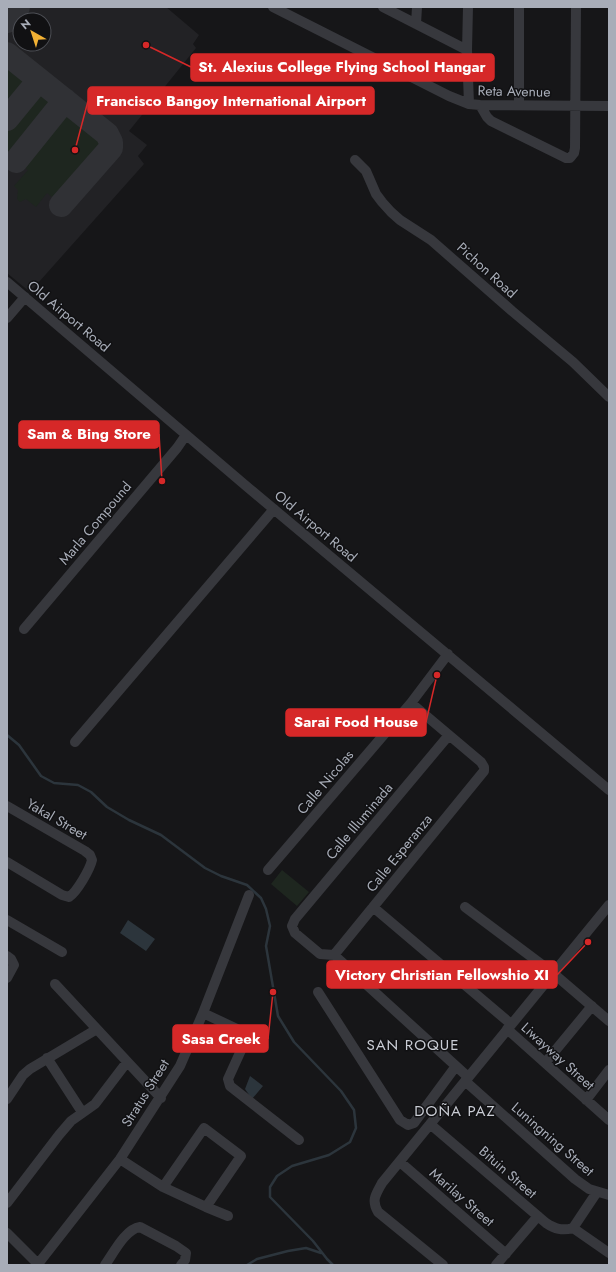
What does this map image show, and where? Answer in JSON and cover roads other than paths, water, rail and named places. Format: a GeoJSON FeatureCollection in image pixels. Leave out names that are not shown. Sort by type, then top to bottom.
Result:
{"type":"FeatureCollection","features":[{"type":"Feature","properties":{"kind":"street","name":"Reta Avenue"},"geometry":{"type":"LineString","coordinates":[[273,7],[449,96],[469,104],[609,106]]}},
{"type":"Feature","properties":{"kind":"street"},"geometry":{"type":"LineString","coordinates":[[383,7],[467,50]]}},
{"type":"Feature","properties":{"kind":"street"},"geometry":{"type":"LineString","coordinates":[[416,24],[417,7]]}},
{"type":"Feature","properties":{"kind":"street"},"geometry":{"type":"LineString","coordinates":[[468,7],[467,50],[469,104]]}},
{"type":"Feature","properties":{"kind":"street"},"geometry":{"type":"LineString","coordinates":[[519,7],[519,104]]}},
{"type":"Feature","properties":{"kind":"street"},"geometry":{"type":"LineString","coordinates":[[480,105],[491,121],[566,158],[570,158],[574,151],[576,106],[576,7]]}},
{"type":"Feature","properties":{"kind":"street","name":"Pichon Road"},"geometry":{"type":"LineString","coordinates":[[355,160],[366,172],[376,194],[391,212],[400,220],[431,240],[573,362],[609,397]]}},
{"type":"Feature","properties":{"kind":"street","name":"Old Airport Road"},"geometry":{"type":"LineString","coordinates":[[7,282],[186,435],[609,790]]}},
{"type":"Feature","properties":{"kind":"street"},"geometry":{"type":"LineString","coordinates":[[7,318],[25,297]]}},
{"type":"Feature","properties":{"kind":"street","name":"Marla Compound"},"geometry":{"type":"LineString","coordinates":[[24,629],[177,448],[186,435]]}},
{"type":"Feature","properties":{"kind":"street"},"geometry":{"type":"LineString","coordinates":[[75,742],[274,509]]}},
{"type":"Feature","properties":{"kind":"street","name":"Calle Nicolas"},"geometry":{"type":"LineString","coordinates":[[268,870],[411,703],[448,654]]}},
{"type":"Feature","properties":{"kind":"street"},"geometry":{"type":"LineString","coordinates":[[411,703],[449,735]]}},
{"type":"Feature","properties":{"kind":"street","name":"Calle Esperanza"},"geometry":{"type":"LineString","coordinates":[[334,955],[484,771],[484,767],[481,762],[449,735]]}},
{"type":"Feature","properties":{"kind":"street","name":"Calle Illuminada"},"geometry":{"type":"LineString","coordinates":[[334,955],[320,954],[295,933],[292,926],[295,919],[449,735]]}},
{"type":"Feature","properties":{"kind":"street","name":"Yakal Street"},"geometry":{"type":"LineString","coordinates":[[7,806],[85,851],[92,858],[87,872],[72,895],[69,897],[62,895],[7,862]]}},
{"type":"Feature","properties":{"kind":"street","name":"Stratus Street"},"geometry":{"type":"LineString","coordinates":[[38,1265],[120,1159],[161,1098],[180,1066],[203,1013],[249,895]]}},
{"type":"Feature","properties":{"kind":"street"},"geometry":{"type":"LineString","coordinates":[[443,1265],[378,1212],[374,1201],[375,1195],[382,1184],[430,1124],[609,904]]}},
{"type":"Feature","properties":{"kind":"street","name":"Liwayway Street"},"geometry":{"type":"LineString","coordinates":[[373,907],[509,1026],[545,1063],[609,1120]]}},
{"type":"Feature","properties":{"kind":"street"},"geometry":{"type":"LineString","coordinates":[[465,907],[553,972],[609,1020]]}},
{"type":"Feature","properties":{"kind":"street"},"geometry":{"type":"LineString","coordinates":[[7,920],[62,952]]}},
{"type":"Feature","properties":{"kind":"street","name":"Luningning Street"},"geometry":{"type":"LineString","coordinates":[[334,955],[456,1066],[467,1079],[575,1179],[589,1189],[609,1195]]}},
{"type":"Feature","properties":{"kind":"street"},"geometry":{"type":"LineString","coordinates":[[7,956],[11,959],[14,965],[7,978]]}},
{"type":"Feature","properties":{"kind":"street"},"geometry":{"type":"LineString","coordinates":[[55,984],[161,1098]]}},
{"type":"Feature","properties":{"kind":"street"},"geometry":{"type":"LineString","coordinates":[[318,992],[400,1120],[408,1126],[414,1123],[456,1066]]}},
{"type":"Feature","properties":{"kind":"street"},"geometry":{"type":"LineString","coordinates":[[545,1063],[592,1006]]}},
{"type":"Feature","properties":{"kind":"street"},"geometry":{"type":"LineString","coordinates":[[203,1013],[237,1029],[242,1032],[245,1037],[243,1046],[228,1079],[230,1086],[299,1140]]}},
{"type":"Feature","properties":{"kind":"street"},"geometry":{"type":"LineString","coordinates":[[7,1099],[23,1075],[30,1069],[97,1029]]}},
{"type":"Feature","properties":{"kind":"street"},"geometry":{"type":"LineString","coordinates":[[47,1058],[82,1112]]}},
{"type":"Feature","properties":{"kind":"street"},"geometry":{"type":"LineString","coordinates":[[7,1204],[59,1135],[82,1112],[90,1109],[98,1101],[127,1062]]}},
{"type":"Feature","properties":{"kind":"street"},"geometry":{"type":"LineString","coordinates":[[586,1100],[609,1070]]}},
{"type":"Feature","properties":{"kind":"street","name":"Bituin Street"},"geometry":{"type":"LineString","coordinates":[[430,1124],[552,1228],[559,1230],[573,1228]]}},
{"type":"Feature","properties":{"kind":"street"},"geometry":{"type":"LineString","coordinates":[[163,1187],[204,1128],[241,1156],[206,1207]]}},
{"type":"Feature","properties":{"kind":"street"},"geometry":{"type":"LineString","coordinates":[[120,1159],[163,1187],[228,1216]]}},
{"type":"Feature","properties":{"kind":"street","name":"Marilay Street"},"geometry":{"type":"LineString","coordinates":[[400,1162],[506,1254]]}},
{"type":"Feature","properties":{"kind":"street"},"geometry":{"type":"LineString","coordinates":[[598,1192],[573,1228],[609,1253]]}},
{"type":"Feature","properties":{"kind":"street"},"geometry":{"type":"LineString","coordinates":[[496,1265],[538,1216]]}},
{"type":"Feature","properties":{"kind":"street"},"geometry":{"type":"LineString","coordinates":[[107,1264],[126,1235],[133,1229],[140,1226],[186,1253],[185,1260],[181,1265]]}},
{"type":"Feature","properties":{"kind":"street"},"geometry":{"type":"LineString","coordinates":[[7,1233],[38,1265]]}},
{"type":"Feature","properties":{"kind":"waterway"},"geometry":{"type":"LineString","coordinates":[[7,735],[19,745],[41,776],[54,783],[78,785],[91,792],[107,807],[129,820],[161,835],[205,868],[221,876],[247,885],[261,898],[266,909],[270,926],[266,946],[278,1016],[294,1042],[341,1091],[354,1110],[356,1128],[350,1142],[329,1155],[292,1166],[277,1176],[270,1187],[270,1197],[313,1241],[333,1265]]}},
{"type":"Feature","properties":{"kind":"waterway"},"geometry":{"type":"LineString","coordinates":[[247,1265],[257,1259],[306,1248],[321,1253]]}},
{"type":"Feature","properties":{"kind":"place","name":"St. Alexius College Flying School Hangar"},"geometry":{"type":"Point","coordinates":[146,45]}},
{"type":"Feature","properties":{"kind":"place","name":"Francisco Bangoy International Airport"},"geometry":{"type":"Point","coordinates":[75,150]}},
{"type":"Feature","properties":{"kind":"place","name":"Sam & Bing Store"},"geometry":{"type":"Point","coordinates":[162,481]}},
{"type":"Feature","properties":{"kind":"place","name":"Sarai Food House"},"geometry":{"type":"Point","coordinates":[437,675]}},
{"type":"Feature","properties":{"kind":"place","name":"Victory Christian Fellowshio XI"},"geometry":{"type":"Point","coordinates":[588,942]}},
{"type":"Feature","properties":{"kind":"place","name":"Sasa Creek"},"geometry":{"type":"Point","coordinates":[273,992]}},
{"type":"Feature","properties":{"kind":"district","name":"SAN ROQUE"},"geometry":{"type":"Point","coordinates":[413,1045]}},
{"type":"Feature","properties":{"kind":"district","name":"DOÑA PAZ"},"geometry":{"type":"Point","coordinates":[455,1111]}}]}
